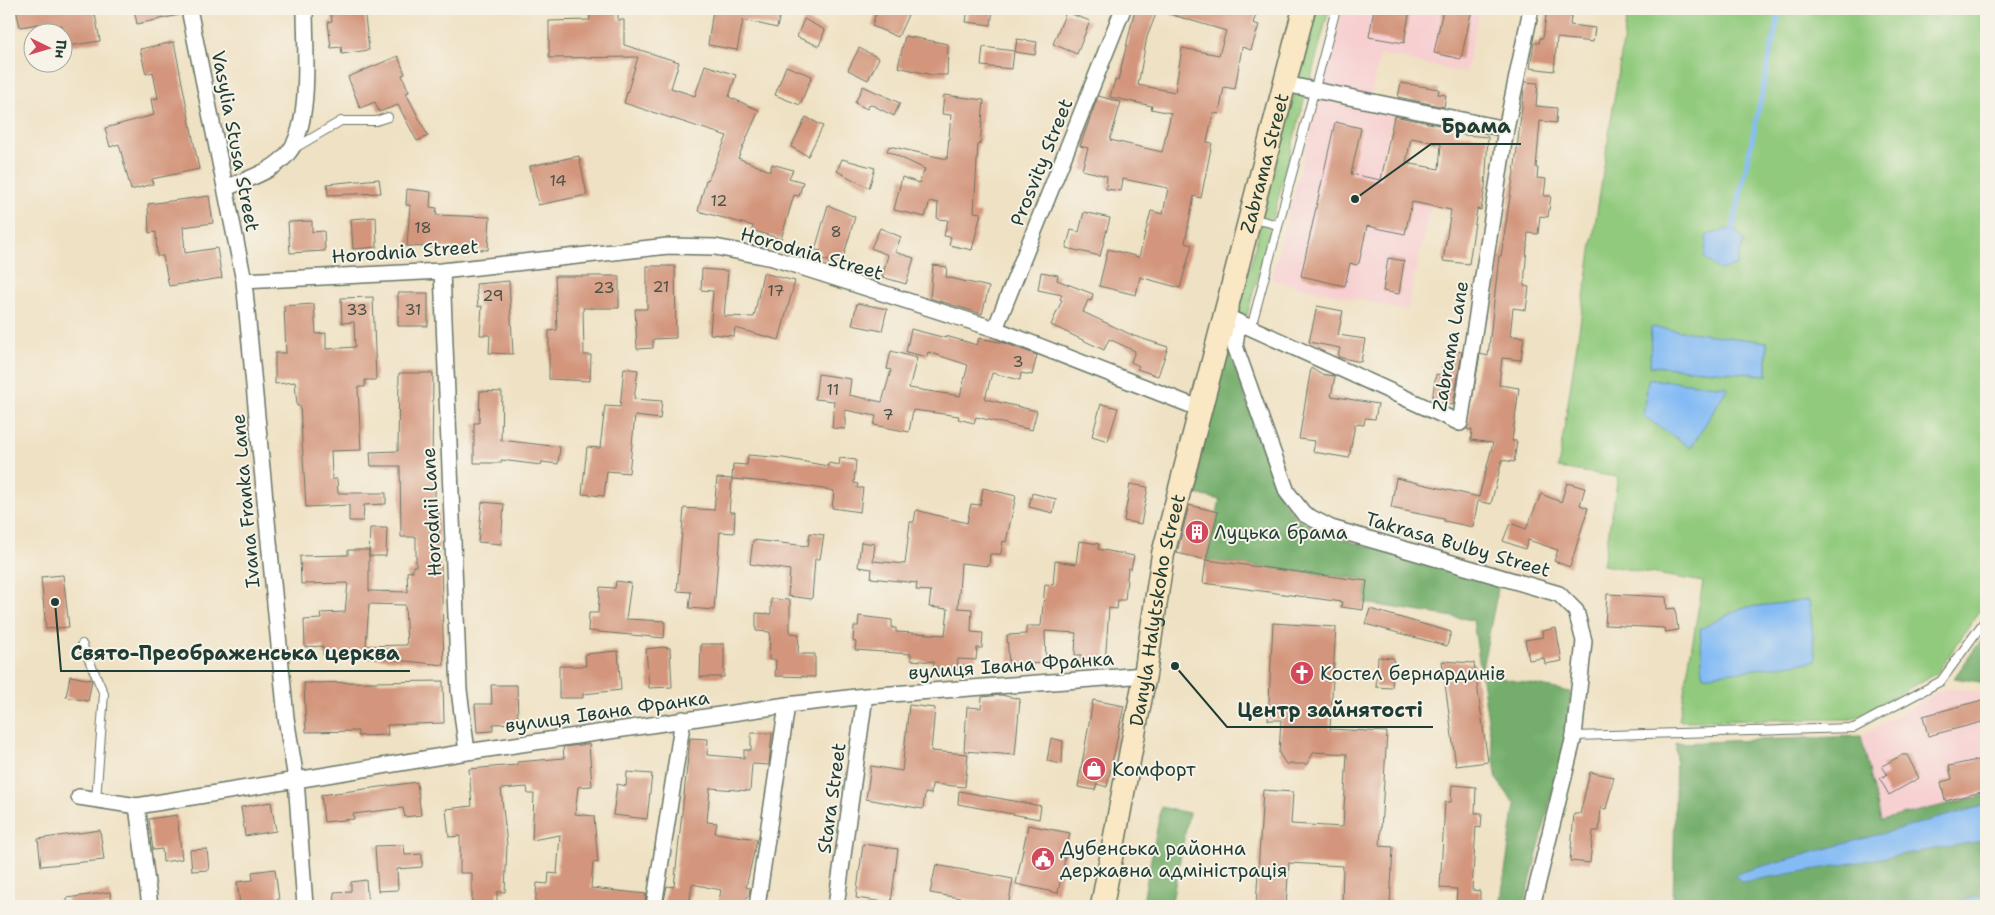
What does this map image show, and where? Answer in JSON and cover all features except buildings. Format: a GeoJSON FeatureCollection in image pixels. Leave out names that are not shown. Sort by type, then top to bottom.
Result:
{"type":"FeatureCollection","features":[{"type":"Feature","properties":{"kind":"main road","name":"Zabrama Street"},"geometry":{"type":"LineString","coordinates":[[1238,322],[1250,218],[1304,9]]}},
{"type":"Feature","properties":{"kind":"main road","name":"Danyla Halytskoho Street"},"geometry":{"type":"LineString","coordinates":[[1102,906],[1145,675],[1163,554],[1201,409],[1238,322]]}},
{"type":"Feature","properties":{"kind":"street","name":"Vasylia Stusa Street"},"geometry":{"type":"LineString","coordinates":[[189,9],[244,281]]}},
{"type":"Feature","properties":{"kind":"street"},"geometry":{"type":"LineString","coordinates":[[226,188],[268,169],[290,152],[302,124],[305,9]]}},
{"type":"Feature","properties":{"kind":"street","name":"Prosvity Street"},"geometry":{"type":"LineString","coordinates":[[995,330],[1124,9]]}},
{"type":"Feature","properties":{"kind":"street","name":"Zabrama Lane"},"geometry":{"type":"LineString","coordinates":[[1238,322],[1460,423],[1506,129],[1531,9]]}},
{"type":"Feature","properties":{"kind":"street"},"geometry":{"type":"LineString","coordinates":[[1285,84],[1506,129]]}},
{"type":"Feature","properties":{"kind":"street","name":"Horodnia Street"},"geometry":{"type":"LineString","coordinates":[[244,281],[442,270],[668,246],[715,247],[773,258],[995,330],[1201,409]]}},
{"type":"Feature","properties":{"kind":"street","name":"Horodnii Lane"},"geometry":{"type":"LineString","coordinates":[[442,270],[460,690],[466,752]]}},
{"type":"Feature","properties":{"kind":"street","name":"Ivana Franka Lane"},"geometry":{"type":"LineString","coordinates":[[244,281],[286,718],[296,779],[304,906]]}},
{"type":"Feature","properties":{"kind":"street","name":"Takrasa Bulby Street"},"geometry":{"type":"LineString","coordinates":[[1238,322],[1235,346],[1287,492],[1304,514],[1331,528],[1559,594],[1576,610],[1584,641],[1574,736],[1532,906]]}},
{"type":"Feature","properties":{"kind":"street","name":"вулиця Івана Франка"},"geometry":{"type":"LineString","coordinates":[[79,797],[138,806],[466,752],[787,705],[865,696],[1145,675]]}},
{"type":"Feature","properties":{"kind":"street","name":"Stara Street"},"geometry":{"type":"LineString","coordinates":[[836,906],[865,696]]}},
{"type":"Feature","properties":{"kind":"street"},"geometry":{"type":"LineString","coordinates":[[757,906],[787,705]]}},
{"type":"Feature","properties":{"kind":"street"},"geometry":{"type":"LineString","coordinates":[[654,906],[683,719]]}},
{"type":"Feature","properties":{"kind":"street"},"geometry":{"type":"LineString","coordinates":[[138,806],[150,906]]}},
{"type":"Feature","properties":{"kind":"lane"},"geometry":{"type":"LineString","coordinates":[[1238,322],[1278,225],[1336,9]]}},
{"type":"Feature","properties":{"kind":"lane"},"geometry":{"type":"LineString","coordinates":[[290,152],[341,121],[376,121],[388,117]]}},
{"type":"Feature","properties":{"kind":"lane"},"geometry":{"type":"LineString","coordinates":[[1250,218],[1278,225]]}},
{"type":"Feature","properties":{"kind":"lane"},"geometry":{"type":"LineString","coordinates":[[1574,736],[1854,728],[1941,681],[1986,619]]}},
{"type":"Feature","properties":{"kind":"lane"},"geometry":{"type":"LineString","coordinates":[[82,644],[104,694],[96,800]]}},
{"type":"Feature","properties":{"kind":"shaded area"},"geometry":{"type":"Polygon","coordinates":[[[1343,9],[1480,9],[1465,73],[1380,54],[1370,97],[1322,88],[1343,9]]]}},
{"type":"Feature","properties":{"kind":"shaded area"},"geometry":{"type":"Polygon","coordinates":[[[1319,96],[1394,111],[1378,181],[1433,194],[1407,311],[1271,280],[1319,96]]]}},
{"type":"Feature","properties":{"kind":"shaded area"},"geometry":{"type":"Polygon","coordinates":[[[1947,687],[1986,694],[1986,795],[1881,821],[1861,736],[1947,687]]]}},
{"type":"Feature","properties":{"kind":"green space"},"geometry":{"type":"Polygon","coordinates":[[[1316,9],[1329,9],[1309,85],[1297,83],[1316,9]]]}},
{"type":"Feature","properties":{"kind":"green space"},"geometry":{"type":"Polygon","coordinates":[[[1628,9],[1986,9],[1986,401],[1983,485],[1986,487],[1986,602],[1937,673],[1852,719],[1679,721],[1703,582],[1603,565],[1618,477],[1558,468],[1628,9]],[[1767,342],[1650,366],[1767,375],[1767,342]]]}},
{"type":"Feature","properties":{"kind":"green space"},"geometry":{"type":"Polygon","coordinates":[[[1295,91],[1306,93],[1247,316],[1238,313],[1295,91]]]}},
{"type":"Feature","properties":{"kind":"green space"},"geometry":{"type":"Polygon","coordinates":[[[1228,349],[1280,496],[1299,520],[1328,535],[1499,584],[1481,674],[1473,620],[1364,603],[1367,580],[1206,560],[1220,500],[1191,493],[1228,349]]]}},
{"type":"Feature","properties":{"kind":"green space"},"geometry":{"type":"Polygon","coordinates":[[[1986,633],[1986,683],[1954,678],[1986,633]]]}},
{"type":"Feature","properties":{"kind":"green space"},"geometry":{"type":"Polygon","coordinates":[[[1481,674],[1571,692],[1567,735],[1524,906],[1500,906],[1515,804],[1497,780],[1481,674]]]}},
{"type":"Feature","properties":{"kind":"green space"},"geometry":{"type":"Polygon","coordinates":[[[1861,736],[1881,820],[1986,795],[1986,906],[1673,906],[1676,743],[1861,736]]]}},
{"type":"Feature","properties":{"kind":"green space"},"geometry":{"type":"Polygon","coordinates":[[[1161,807],[1189,813],[1171,906],[1142,906],[1161,807]]]}},
{"type":"Feature","properties":{"kind":"water"},"geometry":{"type":"Polygon","coordinates":[[[1733,228],[1744,241],[1736,266],[1719,270],[1704,257],[1707,235],[1733,228]]]}},
{"type":"Feature","properties":{"kind":"water"},"geometry":{"type":"Polygon","coordinates":[[[1651,327],[1767,342],[1767,375],[1650,366],[1651,327]]]}},
{"type":"Feature","properties":{"kind":"water"},"geometry":{"type":"Polygon","coordinates":[[[1648,379],[1728,387],[1691,448],[1643,416],[1648,379]]]}},
{"type":"Feature","properties":{"kind":"water"},"geometry":{"type":"Polygon","coordinates":[[[1809,600],[1816,661],[1703,676],[1700,629],[1741,608],[1809,600]]]}},
{"type":"Feature","properties":{"kind":"water"},"geometry":{"type":"Polygon","coordinates":[[[1986,805],[1986,840],[1742,882],[1734,874],[1986,805]]]}},
{"type":"Feature","properties":{"kind":"water"},"geometry":{"type":"Polygon","coordinates":[[[1986,896],[1986,906],[1917,906],[1986,896]]]}},
{"type":"Feature","properties":{"kind":"waterway"},"geometry":{"type":"LineString","coordinates":[[1733,228],[1780,9]]}},
{"type":"Feature","properties":{"kind":"place","name":"Брама"},"geometry":{"type":"Point","coordinates":[1355,199]}},
{"type":"Feature","properties":{"kind":"place","name":"Луцька брама"},"geometry":{"type":"Point","coordinates":[1197,532]}},
{"type":"Feature","properties":{"kind":"place","name":"Свято-Преображенська церква"},"geometry":{"type":"Point","coordinates":[55,602]}},
{"type":"Feature","properties":{"kind":"place","name":"Центр зайнятості"},"geometry":{"type":"Point","coordinates":[1175,666]}},
{"type":"Feature","properties":{"kind":"place","name":"Костел бернардинів"},"geometry":{"type":"Point","coordinates":[1302,673]}},
{"type":"Feature","properties":{"kind":"place","name":"Комфорт"},"geometry":{"type":"Point","coordinates":[1094,769]}},
{"type":"Feature","properties":{"kind":"place","name":"Дубенська районна державна адміністрація"},"geometry":{"type":"Point","coordinates":[1043,859]}}]}
